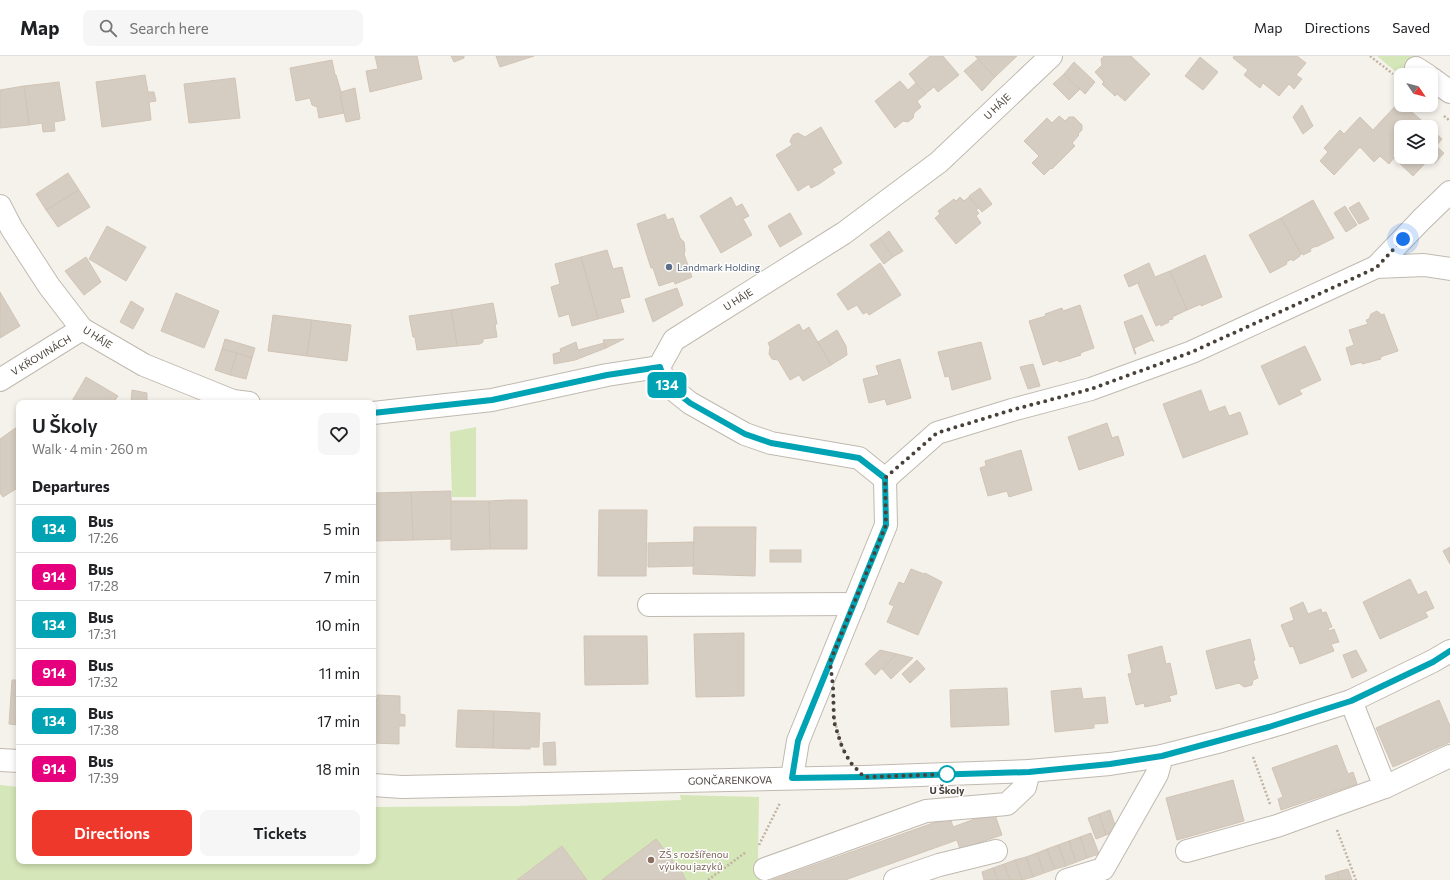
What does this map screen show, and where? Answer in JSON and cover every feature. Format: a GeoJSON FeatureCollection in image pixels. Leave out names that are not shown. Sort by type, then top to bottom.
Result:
{"type":"FeatureCollection","features":[{"type":"Feature","properties":{"kind":"street","name":"U HÁJE"},"geometry":{"type":"LineString","coordinates":[[660,367],[674,340],[844,233],[938,162],[1051,56]]}},
{"type":"Feature","properties":{"kind":"street"},"geometry":{"type":"LineString","coordinates":[[1438,83],[1450,92]]}},
{"type":"Feature","properties":{"kind":"street"},"geometry":{"type":"LineString","coordinates":[[1376,268],[1421,220],[1450,192]]}},
{"type":"Feature","properties":{"kind":"street","name":"U HÁJE"},"geometry":{"type":"LineString","coordinates":[[0,206],[12,229],[49,286],[82,329],[144,365],[232,400]]}},
{"type":"Feature","properties":{"kind":"street"},"geometry":{"type":"LineString","coordinates":[[885,478],[937,433],[1012,410],[1091,389],[1192,352],[1376,268],[1424,265],[1450,269]]}},
{"type":"Feature","properties":{"kind":"street","name":"V KŘOVINÁCH"},"geometry":{"type":"LineString","coordinates":[[0,380],[82,329]]}},
{"type":"Feature","properties":{"kind":"street"},"geometry":{"type":"LineString","coordinates":[[376,413],[492,400],[607,375],[660,367],[665,383],[690,403],[745,434],[771,443],[859,458],[885,478]]}},
{"type":"Feature","properties":{"kind":"street"},"geometry":{"type":"LineString","coordinates":[[792,778],[798,741],[886,525],[885,478]]}},
{"type":"Feature","properties":{"kind":"street"},"geometry":{"type":"LineString","coordinates":[[649,605],[854,604]]}},
{"type":"Feature","properties":{"kind":"street","name":"GONČARENKOVA"},"geometry":{"type":"LineString","coordinates":[[376,785],[402,787],[864,777],[1029,772],[1110,764],[1162,756],[1248,734],[1351,701],[1433,662],[1450,651]]}},
{"type":"Feature","properties":{"kind":"street"},"geometry":{"type":"LineString","coordinates":[[1351,701],[1385,787]]}},
{"type":"Feature","properties":{"kind":"street"},"geometry":{"type":"LineString","coordinates":[[1067,880],[1103,869],[1157,774],[1162,756]]}},
{"type":"Feature","properties":{"kind":"street"},"geometry":{"type":"LineString","coordinates":[[1187,851],[1277,826],[1385,787],[1450,756]]}},
{"type":"Feature","properties":{"kind":"street"},"geometry":{"type":"LineString","coordinates":[[0,760],[16,761]]}},
{"type":"Feature","properties":{"kind":"street"},"geometry":{"type":"LineString","coordinates":[[765,869],[926,811],[1007,804],[1025,787],[1029,772]]}},
{"type":"Feature","properties":{"kind":"street"},"geometry":{"type":"LineString","coordinates":[[895,880],[948,872],[996,851]]}},
{"type":"Feature","properties":{"kind":"path"},"geometry":{"type":"LineString","coordinates":[[1370,56],[1394,75]]}},
{"type":"Feature","properties":{"kind":"path"},"geometry":{"type":"LineString","coordinates":[[834,715],[834,722],[842,747],[850,762],[864,777]]}},
{"type":"Feature","properties":{"kind":"path"},"geometry":{"type":"LineString","coordinates":[[1248,734],[1251,749],[1277,826]]}},
{"type":"Feature","properties":{"kind":"path"},"geometry":{"type":"LineString","coordinates":[[757,847],[792,778]]}},
{"type":"Feature","properties":{"kind":"path"},"geometry":{"type":"LineString","coordinates":[[1328,807],[1356,880]]}},
{"type":"Feature","properties":{"kind":"path"},"geometry":{"type":"LineString","coordinates":[[708,880],[749,850]]}},
{"type":"Feature","properties":{"kind":"green space"},"geometry":{"type":"Polygon","coordinates":[[[1377,56],[1419,56],[1409,68],[1394,68],[1394,70],[1377,56]]]}},
{"type":"Feature","properties":{"kind":"green space"},"geometry":{"type":"Polygon","coordinates":[[[476,427],[476,497],[452,497],[450,432],[476,427]]]}},
{"type":"Feature","properties":{"kind":"green space"},"geometry":{"type":"Polygon","coordinates":[[[0,785],[16,787],[16,864],[376,864],[376,807],[515,806],[681,800],[680,795],[759,797],[758,858],[761,880],[686,880],[662,846],[602,880],[587,880],[562,846],[517,880],[0,880],[0,785]]]}},
{"type":"Feature","properties":{"kind":"building"},"geometry":{"type":"Polygon","coordinates":[[[375,56],[417,56],[422,79],[370,92],[366,71],[378,69],[375,56]]]}},
{"type":"Feature","properties":{"kind":"building"},"geometry":{"type":"Polygon","coordinates":[[[451,56],[464,56],[464,58],[454,62],[451,56]]]}},
{"type":"Feature","properties":{"kind":"building"},"geometry":{"type":"Polygon","coordinates":[[[496,56],[534,56],[500,67],[496,56]]]}},
{"type":"Feature","properties":{"kind":"building"},"geometry":{"type":"Polygon","coordinates":[[[930,56],[943,56],[959,75],[938,92],[934,87],[925,94],[909,74],[930,56]]]}},
{"type":"Feature","properties":{"kind":"building"},"geometry":{"type":"Polygon","coordinates":[[[975,56],[1017,56],[995,77],[975,56]]]}},
{"type":"Feature","properties":{"kind":"building"},"geometry":{"type":"Polygon","coordinates":[[[1104,56],[1131,56],[1150,74],[1125,101],[1117,94],[1115,96],[1102,84],[1104,82],[1095,72],[1102,65],[1101,59],[1104,56]]]}},
{"type":"Feature","properties":{"kind":"building"},"geometry":{"type":"Polygon","coordinates":[[[1234,56],[1297,56],[1306,63],[1296,75],[1302,79],[1294,89],[1289,84],[1279,96],[1263,83],[1260,88],[1244,75],[1248,70],[1233,58],[1234,56]]]}},
{"type":"Feature","properties":{"kind":"building"},"geometry":{"type":"Polygon","coordinates":[[[1200,57],[1218,72],[1203,90],[1185,76],[1200,57]]]}},
{"type":"Feature","properties":{"kind":"building"},"geometry":{"type":"Polygon","coordinates":[[[978,59],[995,77],[982,91],[964,71],[978,59]]]}},
{"type":"Feature","properties":{"kind":"building"},"geometry":{"type":"Polygon","coordinates":[[[332,60],[341,92],[344,113],[319,118],[317,107],[312,105],[310,98],[296,101],[290,68],[332,60]]]}},
{"type":"Feature","properties":{"kind":"building"},"geometry":{"type":"Polygon","coordinates":[[[1074,62],[1095,82],[1085,94],[1064,74],[1074,62]]]}},
{"type":"Feature","properties":{"kind":"building"},"geometry":{"type":"Polygon","coordinates":[[[1064,74],[1080,89],[1069,100],[1053,84],[1064,74]]]}},
{"type":"Feature","properties":{"kind":"building"},"geometry":{"type":"Polygon","coordinates":[[[145,75],[148,92],[154,92],[156,101],[149,102],[151,120],[102,127],[96,82],[145,75]]]}},
{"type":"Feature","properties":{"kind":"building"},"geometry":{"type":"Polygon","coordinates":[[[235,78],[240,118],[189,123],[184,84],[235,78]]]}},
{"type":"Feature","properties":{"kind":"building"},"geometry":{"type":"Polygon","coordinates":[[[900,81],[908,90],[916,83],[926,94],[917,101],[921,107],[914,113],[913,118],[908,122],[903,121],[895,128],[875,101],[900,81]]]}},
{"type":"Feature","properties":{"kind":"building"},"geometry":{"type":"Polygon","coordinates":[[[59,82],[65,120],[54,122],[55,131],[43,132],[42,123],[29,125],[24,86],[59,82]]]}},
{"type":"Feature","properties":{"kind":"building"},"geometry":{"type":"Polygon","coordinates":[[[24,86],[29,125],[0,128],[0,90],[24,86]]]}},
{"type":"Feature","properties":{"kind":"building"},"geometry":{"type":"Polygon","coordinates":[[[355,88],[360,119],[346,122],[341,92],[355,88]]]}},
{"type":"Feature","properties":{"kind":"building"},"geometry":{"type":"Polygon","coordinates":[[[1302,105],[1313,126],[1303,134],[1293,117],[1302,105]]]}},
{"type":"Feature","properties":{"kind":"building"},"geometry":{"type":"Polygon","coordinates":[[[1394,107],[1394,112],[1412,112],[1421,120],[1394,120],[1394,158],[1389,164],[1380,156],[1374,162],[1360,147],[1334,175],[1320,161],[1328,152],[1324,148],[1340,130],[1344,134],[1360,117],[1373,130],[1394,107]]]}},
{"type":"Feature","properties":{"kind":"building"},"geometry":{"type":"Polygon","coordinates":[[[1059,116],[1065,121],[1069,117],[1074,117],[1082,125],[1082,130],[1072,143],[1075,146],[1044,175],[1032,163],[1039,156],[1024,141],[1047,118],[1052,123],[1059,116]]]}},
{"type":"Feature","properties":{"kind":"building"},"geometry":{"type":"Polygon","coordinates":[[[821,127],[842,163],[832,169],[835,173],[819,184],[811,188],[809,184],[798,191],[776,155],[792,145],[790,141],[793,135],[798,133],[805,137],[821,127]]]}},
{"type":"Feature","properties":{"kind":"building"},"geometry":{"type":"Polygon","coordinates":[[[1438,135],[1442,139],[1438,144],[1438,135]]]}},
{"type":"Feature","properties":{"kind":"building"},"geometry":{"type":"Polygon","coordinates":[[[1438,148],[1444,153],[1438,160],[1438,148]]]}},
{"type":"Feature","properties":{"kind":"building"},"geometry":{"type":"Polygon","coordinates":[[[1400,164],[1424,164],[1413,176],[1400,164]]]}},
{"type":"Feature","properties":{"kind":"building"},"geometry":{"type":"Polygon","coordinates":[[[68,173],[79,190],[46,210],[36,194],[68,173]]]}},
{"type":"Feature","properties":{"kind":"building"},"geometry":{"type":"Polygon","coordinates":[[[980,188],[992,204],[982,212],[969,196],[980,188]]]}},
{"type":"Feature","properties":{"kind":"building"},"geometry":{"type":"Polygon","coordinates":[[[79,190],[90,207],[58,227],[46,210],[79,190]]]}},
{"type":"Feature","properties":{"kind":"building"},"geometry":{"type":"Polygon","coordinates":[[[731,197],[736,207],[742,204],[749,216],[743,219],[752,235],[721,253],[700,216],[731,197]]]}},
{"type":"Feature","properties":{"kind":"building"},"geometry":{"type":"Polygon","coordinates":[[[960,197],[964,201],[969,197],[979,208],[976,210],[979,213],[976,216],[981,223],[956,244],[935,218],[940,214],[938,211],[954,199],[956,201],[960,197]]]}},
{"type":"Feature","properties":{"kind":"building"},"geometry":{"type":"Polygon","coordinates":[[[1313,200],[1334,238],[1310,249],[1311,251],[1303,255],[1302,253],[1301,254],[1281,218],[1313,200]]]}},
{"type":"Feature","properties":{"kind":"building"},"geometry":{"type":"Polygon","coordinates":[[[1359,202],[1369,219],[1359,224],[1349,208],[1359,202]]]}},
{"type":"Feature","properties":{"kind":"building"},"geometry":{"type":"Polygon","coordinates":[[[1345,206],[1357,225],[1346,232],[1334,213],[1345,206]]]}},
{"type":"Feature","properties":{"kind":"building"},"geometry":{"type":"Polygon","coordinates":[[[790,213],[802,234],[780,247],[768,226],[790,213]]]}},
{"type":"Feature","properties":{"kind":"building"},"geometry":{"type":"Polygon","coordinates":[[[665,214],[667,220],[673,218],[680,238],[684,242],[684,254],[692,277],[675,284],[674,281],[659,286],[653,268],[651,268],[637,224],[665,214]]]}},
{"type":"Feature","properties":{"kind":"building"},"geometry":{"type":"Polygon","coordinates":[[[1281,218],[1301,254],[1293,261],[1292,259],[1286,262],[1287,264],[1270,273],[1249,235],[1281,218]]]}},
{"type":"Feature","properties":{"kind":"building"},"geometry":{"type":"Polygon","coordinates":[[[107,226],[146,247],[126,281],[89,259],[107,226]]]}},
{"type":"Feature","properties":{"kind":"building"},"geometry":{"type":"Polygon","coordinates":[[[889,231],[903,251],[893,257],[880,238],[889,231]]]}},
{"type":"Feature","properties":{"kind":"building"},"geometry":{"type":"Polygon","coordinates":[[[880,238],[893,257],[884,264],[870,245],[880,238]]]}},
{"type":"Feature","properties":{"kind":"building"},"geometry":{"type":"Polygon","coordinates":[[[607,250],[613,269],[622,267],[630,297],[620,299],[624,312],[598,319],[581,257],[607,250]]]}},
{"type":"Feature","properties":{"kind":"building"},"geometry":{"type":"Polygon","coordinates":[[[1205,255],[1222,297],[1187,310],[1170,271],[1205,255]]]}},
{"type":"Feature","properties":{"kind":"building"},"geometry":{"type":"Polygon","coordinates":[[[86,257],[101,282],[84,295],[65,271],[86,257]]]}},
{"type":"Feature","properties":{"kind":"building"},"geometry":{"type":"Polygon","coordinates":[[[581,257],[598,319],[572,326],[569,314],[559,317],[551,287],[560,284],[555,264],[581,257]]]}},
{"type":"Feature","properties":{"kind":"building"},"geometry":{"type":"Polygon","coordinates":[[[880,263],[901,295],[869,315],[867,312],[863,314],[857,305],[848,310],[837,294],[880,263]]]}},
{"type":"Feature","properties":{"kind":"building"},"geometry":{"type":"Polygon","coordinates":[[[1149,263],[1155,277],[1170,271],[1187,310],[1172,317],[1173,319],[1168,320],[1169,322],[1161,326],[1160,324],[1156,326],[1138,284],[1140,282],[1129,287],[1124,275],[1149,263]]]}},
{"type":"Feature","properties":{"kind":"building"},"geometry":{"type":"Polygon","coordinates":[[[677,288],[683,305],[653,322],[645,299],[677,288]]]}},
{"type":"Feature","properties":{"kind":"building"},"geometry":{"type":"Polygon","coordinates":[[[0,292],[20,326],[0,338],[0,292]]]}},
{"type":"Feature","properties":{"kind":"building"},"geometry":{"type":"Polygon","coordinates":[[[176,293],[219,311],[204,348],[161,331],[176,293]]]}},
{"type":"Feature","properties":{"kind":"building"},"geometry":{"type":"Polygon","coordinates":[[[131,301],[144,309],[133,329],[120,322],[131,301]]]}},
{"type":"Feature","properties":{"kind":"building"},"geometry":{"type":"Polygon","coordinates":[[[493,303],[497,324],[495,324],[497,337],[483,339],[483,342],[480,344],[457,346],[451,310],[493,303]]]}},
{"type":"Feature","properties":{"kind":"building"},"geometry":{"type":"Polygon","coordinates":[[[1080,305],[1094,348],[1080,353],[1081,355],[1043,365],[1029,321],[1046,316],[1045,314],[1062,308],[1063,311],[1080,305]]]}},
{"type":"Feature","properties":{"kind":"building"},"geometry":{"type":"Polygon","coordinates":[[[451,310],[457,346],[417,350],[409,316],[451,310]]]}},
{"type":"Feature","properties":{"kind":"building"},"geometry":{"type":"Polygon","coordinates":[[[1377,311],[1382,315],[1384,314],[1398,351],[1380,357],[1381,359],[1351,365],[1346,348],[1354,345],[1349,330],[1368,324],[1366,320],[1369,319],[1371,314],[1377,311]]]}},
{"type":"Feature","properties":{"kind":"building"},"geometry":{"type":"Polygon","coordinates":[[[273,315],[312,320],[307,356],[268,351],[273,315]]]}},
{"type":"Feature","properties":{"kind":"building"},"geometry":{"type":"Polygon","coordinates":[[[1142,315],[1154,342],[1152,340],[1134,348],[1135,354],[1124,322],[1142,315]]]}},
{"type":"Feature","properties":{"kind":"building"},"geometry":{"type":"Polygon","coordinates":[[[312,320],[351,325],[347,361],[307,356],[312,320]]]}},
{"type":"Feature","properties":{"kind":"building"},"geometry":{"type":"Polygon","coordinates":[[[799,324],[803,331],[809,327],[831,365],[803,381],[799,375],[790,380],[778,360],[772,359],[769,354],[770,347],[768,343],[799,324]]]}},
{"type":"Feature","properties":{"kind":"building"},"geometry":{"type":"Polygon","coordinates":[[[837,330],[846,346],[847,355],[831,365],[818,342],[837,330]]]}},
{"type":"Feature","properties":{"kind":"building"},"geometry":{"type":"Polygon","coordinates":[[[225,339],[255,348],[252,358],[222,349],[225,339]]]}},
{"type":"Feature","properties":{"kind":"building"},"geometry":{"type":"Polygon","coordinates":[[[624,339],[606,348],[603,340],[624,339]]]}},
{"type":"Feature","properties":{"kind":"building"},"geometry":{"type":"Polygon","coordinates":[[[576,342],[578,350],[604,343],[606,348],[575,360],[554,364],[553,354],[561,352],[560,349],[576,342]]]}},
{"type":"Feature","properties":{"kind":"building"},"geometry":{"type":"Polygon","coordinates":[[[981,342],[991,379],[952,390],[949,376],[945,377],[938,352],[981,342]]]}},
{"type":"Feature","properties":{"kind":"building"},"geometry":{"type":"Polygon","coordinates":[[[1305,346],[1321,380],[1299,390],[1302,394],[1279,405],[1261,366],[1305,346]]]}},
{"type":"Feature","properties":{"kind":"building"},"geometry":{"type":"Polygon","coordinates":[[[222,349],[237,353],[230,375],[215,370],[222,349]]]}},
{"type":"Feature","properties":{"kind":"building"},"geometry":{"type":"Polygon","coordinates":[[[237,353],[252,358],[246,379],[230,375],[237,353]]]}},
{"type":"Feature","properties":{"kind":"building"},"geometry":{"type":"Polygon","coordinates":[[[900,359],[911,398],[887,405],[885,399],[869,403],[863,379],[879,375],[876,366],[900,359]]]}},
{"type":"Feature","properties":{"kind":"building"},"geometry":{"type":"Polygon","coordinates":[[[1033,364],[1040,386],[1028,389],[1020,367],[1033,364]]]}},
{"type":"Feature","properties":{"kind":"building"},"geometry":{"type":"Polygon","coordinates":[[[86,377],[118,396],[115,400],[73,400],[86,377]]]}},
{"type":"Feature","properties":{"kind":"building"},"geometry":{"type":"Polygon","coordinates":[[[132,390],[147,393],[147,400],[131,400],[132,390]]]}},
{"type":"Feature","properties":{"kind":"building"},"geometry":{"type":"Polygon","coordinates":[[[1201,390],[1209,412],[1225,406],[1229,416],[1240,412],[1248,434],[1183,458],[1163,404],[1201,390]]]}},
{"type":"Feature","properties":{"kind":"building"},"geometry":{"type":"Polygon","coordinates":[[[1107,423],[1112,438],[1118,436],[1124,455],[1079,470],[1068,437],[1107,423]]]}},
{"type":"Feature","properties":{"kind":"building"},"geometry":{"type":"Polygon","coordinates":[[[16,428],[16,489],[3,497],[0,493],[0,439],[16,428]]]}},
{"type":"Feature","properties":{"kind":"building"},"geometry":{"type":"Polygon","coordinates":[[[1021,450],[1032,490],[1009,497],[1007,491],[988,496],[980,468],[986,466],[985,461],[1021,450]]]}},
{"type":"Feature","properties":{"kind":"building"},"geometry":{"type":"Polygon","coordinates":[[[451,491],[451,539],[413,540],[411,492],[451,491]]]}},
{"type":"Feature","properties":{"kind":"building"},"geometry":{"type":"Polygon","coordinates":[[[411,492],[413,540],[376,541],[376,493],[411,492]]]}},
{"type":"Feature","properties":{"kind":"building"},"geometry":{"type":"Polygon","coordinates":[[[527,500],[527,549],[490,549],[489,501],[527,500]]]}},
{"type":"Feature","properties":{"kind":"building"},"geometry":{"type":"Polygon","coordinates":[[[451,501],[489,501],[490,549],[451,550],[451,501]]]}},
{"type":"Feature","properties":{"kind":"building"},"geometry":{"type":"Polygon","coordinates":[[[599,510],[647,510],[646,576],[598,576],[599,510]]]}},
{"type":"Feature","properties":{"kind":"building"},"geometry":{"type":"Polygon","coordinates":[[[694,527],[756,527],[755,576],[693,574],[694,527]]]}},
{"type":"Feature","properties":{"kind":"building"},"geometry":{"type":"Polygon","coordinates":[[[694,542],[693,566],[648,567],[648,543],[694,542]]]}},
{"type":"Feature","properties":{"kind":"building"},"geometry":{"type":"Polygon","coordinates":[[[1450,547],[1450,564],[1443,551],[1450,547]]]}},
{"type":"Feature","properties":{"kind":"building"},"geometry":{"type":"Polygon","coordinates":[[[770,550],[801,550],[801,562],[770,562],[770,550]]]}},
{"type":"Feature","properties":{"kind":"building"},"geometry":{"type":"Polygon","coordinates":[[[911,569],[924,574],[925,573],[942,582],[918,635],[887,622],[894,606],[889,604],[899,582],[904,584],[911,569]]]}},
{"type":"Feature","properties":{"kind":"building"},"geometry":{"type":"Polygon","coordinates":[[[1410,579],[1418,595],[1426,591],[1434,608],[1425,612],[1428,617],[1380,639],[1363,602],[1410,579]]]}},
{"type":"Feature","properties":{"kind":"building"},"geometry":{"type":"Polygon","coordinates":[[[1303,602],[1308,614],[1321,609],[1322,613],[1326,612],[1332,627],[1328,628],[1329,631],[1334,629],[1339,642],[1331,644],[1334,651],[1300,664],[1293,646],[1290,647],[1281,625],[1294,620],[1290,608],[1303,602]]]}},
{"type":"Feature","properties":{"kind":"building"},"geometry":{"type":"Polygon","coordinates":[[[744,633],[744,696],[696,697],[694,634],[744,633]]]}},
{"type":"Feature","properties":{"kind":"building"},"geometry":{"type":"Polygon","coordinates":[[[584,636],[647,636],[648,684],[585,685],[584,636]]]}},
{"type":"Feature","properties":{"kind":"building"},"geometry":{"type":"Polygon","coordinates":[[[1250,639],[1255,660],[1253,661],[1258,678],[1253,680],[1252,685],[1244,687],[1239,683],[1216,689],[1206,651],[1250,639]]]}},
{"type":"Feature","properties":{"kind":"building"},"geometry":{"type":"Polygon","coordinates":[[[1162,646],[1166,664],[1170,663],[1177,694],[1169,696],[1171,701],[1145,707],[1144,703],[1136,705],[1128,674],[1132,673],[1128,655],[1162,646]]]}},
{"type":"Feature","properties":{"kind":"building"},"geometry":{"type":"Polygon","coordinates":[[[880,650],[897,654],[875,675],[865,664],[880,650]]]}},
{"type":"Feature","properties":{"kind":"building"},"geometry":{"type":"Polygon","coordinates":[[[1356,650],[1367,671],[1352,678],[1343,655],[1356,650]]]}},
{"type":"Feature","properties":{"kind":"building"},"geometry":{"type":"Polygon","coordinates":[[[897,654],[913,658],[891,679],[882,669],[897,654]]]}},
{"type":"Feature","properties":{"kind":"building"},"geometry":{"type":"Polygon","coordinates":[[[917,660],[925,669],[910,683],[902,674],[917,660]]]}},
{"type":"Feature","properties":{"kind":"building"},"geometry":{"type":"Polygon","coordinates":[[[12,680],[16,680],[16,725],[9,724],[12,680]]]}},
{"type":"Feature","properties":{"kind":"building"},"geometry":{"type":"Polygon","coordinates":[[[1007,688],[1009,725],[951,727],[950,690],[1007,688]]]}},
{"type":"Feature","properties":{"kind":"building"},"geometry":{"type":"Polygon","coordinates":[[[1081,688],[1083,699],[1105,697],[1108,723],[1094,724],[1094,728],[1055,732],[1051,691],[1081,688]]]}},
{"type":"Feature","properties":{"kind":"building"},"geometry":{"type":"Polygon","coordinates":[[[377,695],[400,696],[400,714],[405,715],[405,726],[399,726],[399,744],[376,743],[377,695]]]}},
{"type":"Feature","properties":{"kind":"building"},"geometry":{"type":"Polygon","coordinates":[[[1439,700],[1450,726],[1450,742],[1393,767],[1376,728],[1439,700]]]}},
{"type":"Feature","properties":{"kind":"building"},"geometry":{"type":"Polygon","coordinates":[[[458,710],[494,711],[493,748],[456,747],[458,710]]]}},
{"type":"Feature","properties":{"kind":"building"},"geometry":{"type":"Polygon","coordinates":[[[494,711],[540,713],[539,747],[530,747],[530,749],[493,748],[494,711]]]}},
{"type":"Feature","properties":{"kind":"building"},"geometry":{"type":"Polygon","coordinates":[[[555,742],[556,765],[544,765],[543,743],[555,742]]]}},
{"type":"Feature","properties":{"kind":"building"},"geometry":{"type":"Polygon","coordinates":[[[1337,745],[1348,774],[1353,772],[1357,784],[1281,810],[1278,799],[1283,797],[1272,768],[1337,745]]]}},
{"type":"Feature","properties":{"kind":"building"},"geometry":{"type":"Polygon","coordinates":[[[1233,780],[1244,821],[1177,840],[1166,798],[1233,780]]]}},
{"type":"Feature","properties":{"kind":"building"},"geometry":{"type":"Polygon","coordinates":[[[1110,810],[1117,831],[1106,835],[1099,814],[1110,810]]]}},
{"type":"Feature","properties":{"kind":"building"},"geometry":{"type":"Polygon","coordinates":[[[994,812],[1002,835],[960,849],[957,840],[845,880],[772,880],[950,817],[953,827],[994,812]]]}},
{"type":"Feature","properties":{"kind":"building"},"geometry":{"type":"Polygon","coordinates":[[[1099,814],[1106,835],[1096,839],[1088,818],[1099,814]]]}},
{"type":"Feature","properties":{"kind":"building"},"geometry":{"type":"Polygon","coordinates":[[[1091,833],[1099,854],[1087,858],[1080,837],[1091,833]]]}},
{"type":"Feature","properties":{"kind":"building"},"geometry":{"type":"Polygon","coordinates":[[[1080,837],[1087,858],[1076,862],[1069,841],[1080,837]]]}},
{"type":"Feature","properties":{"kind":"building","name":"ZŠ s rozšířenou výukou jazyků"},"geometry":{"type":"Polygon","coordinates":[[[656,839],[684,875],[686,880],[602,880],[656,839]]]}},
{"type":"Feature","properties":{"kind":"building"},"geometry":{"type":"Polygon","coordinates":[[[1069,841],[1076,862],[1066,866],[1058,845],[1069,841]]]}},
{"type":"Feature","properties":{"kind":"building"},"geometry":{"type":"Polygon","coordinates":[[[1058,845],[1066,866],[1055,869],[1047,849],[1058,845]]]}},
{"type":"Feature","properties":{"kind":"building"},"geometry":{"type":"Polygon","coordinates":[[[562,846],[587,880],[517,880],[562,846]]]}},
{"type":"Feature","properties":{"kind":"building"},"geometry":{"type":"Polygon","coordinates":[[[1047,849],[1055,869],[1044,873],[1037,853],[1047,849]]]}},
{"type":"Feature","properties":{"kind":"building"},"geometry":{"type":"Polygon","coordinates":[[[1037,853],[1044,873],[1033,877],[1026,857],[1037,853]]]}},
{"type":"Feature","properties":{"kind":"building"},"geometry":{"type":"Polygon","coordinates":[[[1026,857],[1033,877],[1022,880],[1015,860],[1026,857]]]}},
{"type":"Feature","properties":{"kind":"building"},"geometry":{"type":"Polygon","coordinates":[[[1015,860],[1022,880],[1010,880],[1004,864],[1015,860]]]}},
{"type":"Feature","properties":{"kind":"building"},"geometry":{"type":"Polygon","coordinates":[[[1004,864],[1010,880],[998,880],[993,868],[1004,864]]]}},
{"type":"Feature","properties":{"kind":"building"},"geometry":{"type":"Polygon","coordinates":[[[993,868],[998,880],[984,880],[982,872],[993,868]]]}},
{"type":"Feature","properties":{"kind":"building"},"geometry":{"type":"Polygon","coordinates":[[[1348,869],[1352,880],[1339,880],[1337,872],[1348,869]]]}},
{"type":"Feature","properties":{"kind":"building"},"geometry":{"type":"Polygon","coordinates":[[[1337,872],[1339,880],[1326,880],[1325,876],[1337,872]]]}},
{"type":"Feature","properties":{"kind":"bus line","name":"134"},"geometry":{"type":"LineString","coordinates":[[376,413],[492,400],[607,375],[660,367],[665,383],[690,403],[708,415],[745,434],[771,443],[859,458],[885,478],[886,525],[798,741],[792,778],[1029,772],[1110,764],[1162,756],[1221,741],[1351,701],[1433,662],[1450,651]]}},
{"type":"Feature","properties":{"kind":"place","name":"Landmark Holding"},"geometry":{"type":"Point","coordinates":[669,267]}},
{"type":"Feature","properties":{"kind":"place","name":"U Školy"},"geometry":{"type":"Point","coordinates":[947,774]}},
{"type":"Feature","properties":{"kind":"place","name":"ZŠ s rozšířenou výukou jazyků"},"geometry":{"type":"Point","coordinates":[651,860]}},
{"type":"Feature","properties":{"kind":"route"},"geometry":{"type":"LineString","coordinates":[[947,774],[954,774],[864,777],[850,762],[842,747],[834,722],[833,686],[830,662],[886,525],[885,478],[937,433],[1012,410],[1091,389],[1192,352],[1376,268],[1403,239]]}}]}
